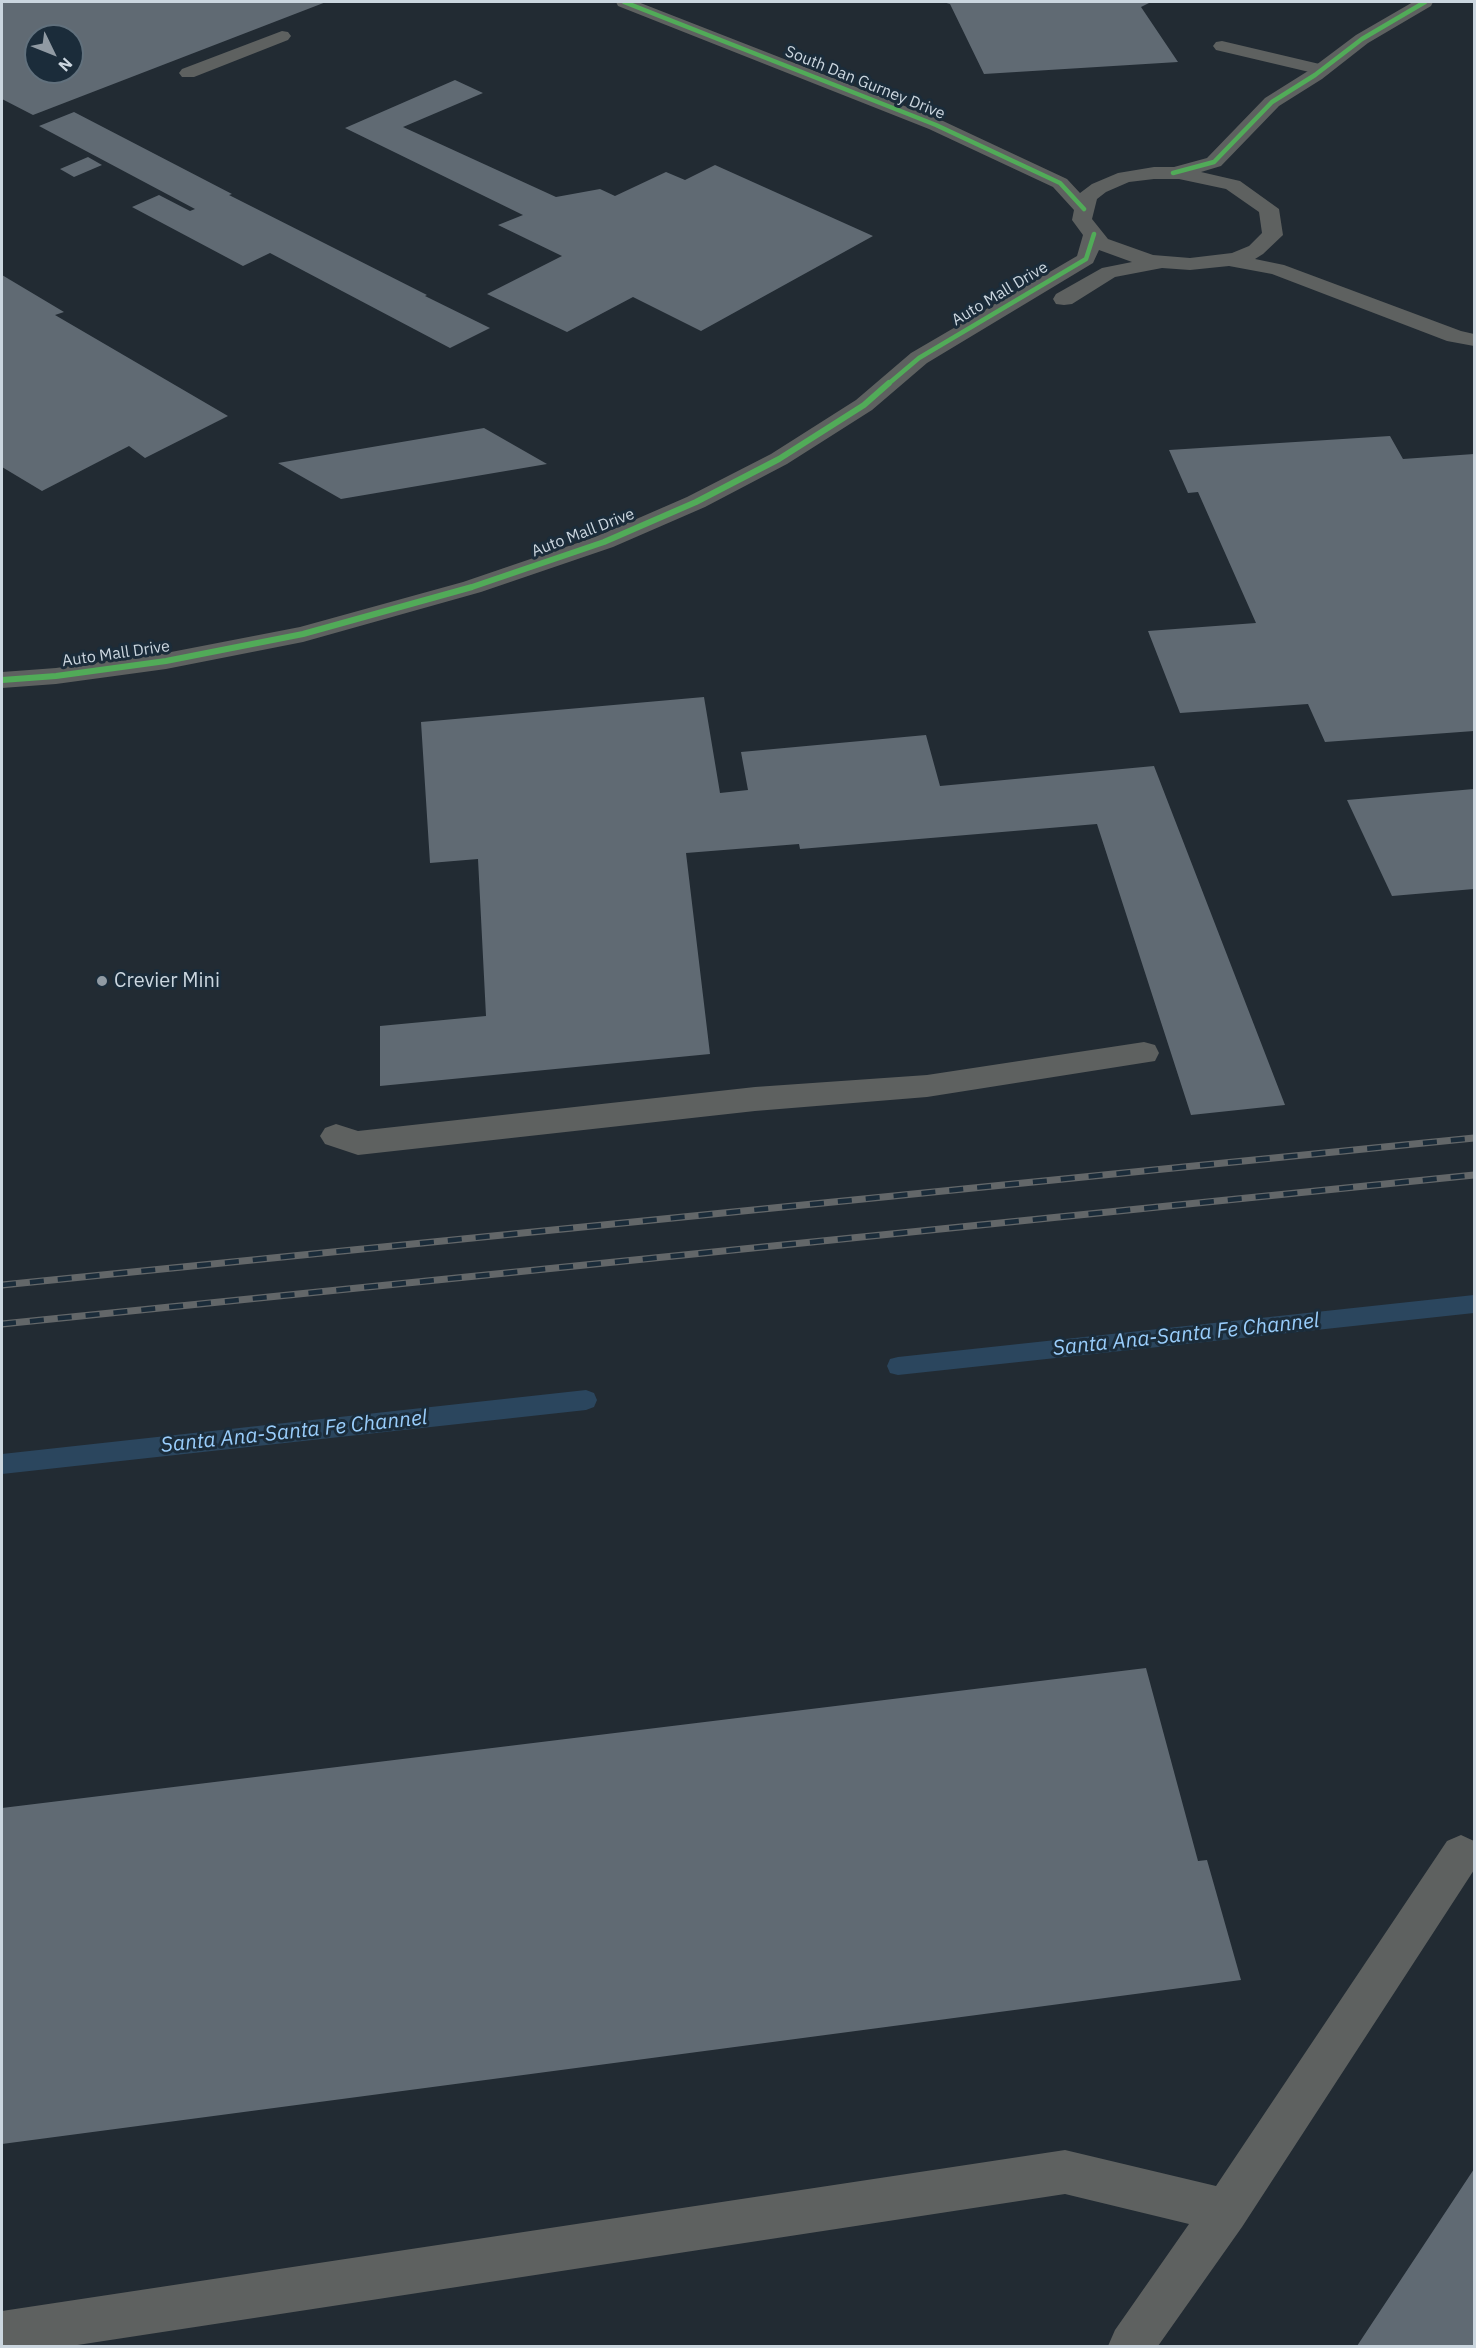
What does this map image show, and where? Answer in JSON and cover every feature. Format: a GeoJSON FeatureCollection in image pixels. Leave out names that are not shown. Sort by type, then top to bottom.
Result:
{"type":"FeatureCollection","features":[{"type":"Feature","properties":{"kind":"street","name":"South Dan Gurney Drive"},"geometry":{"type":"LineString","coordinates":[[624,2],[936,125],[1060,183],[1084,209]]}},
{"type":"Feature","properties":{"kind":"street"},"geometry":{"type":"LineString","coordinates":[[1093,171],[1125,177],[1173,173],[1214,162],[1272,102],[1318,73],[1362,39],[1425,2]]}},
{"type":"Feature","properties":{"kind":"street"},"geometry":{"type":"LineString","coordinates":[[1293,110],[1318,73]]}},
{"type":"Feature","properties":{"kind":"street"},"geometry":{"type":"LineString","coordinates":[[936,125],[1065,164]]}},
{"type":"Feature","properties":{"kind":"street"},"geometry":{"type":"LineString","coordinates":[[1243,166],[1238,171],[1250,196]]}},
{"type":"Feature","properties":{"kind":"street"},"geometry":{"type":"LineString","coordinates":[[1173,173],[1208,178],[1233,185],[1269,209],[1273,235],[1294,253],[1474,326]]}},
{"type":"Feature","properties":{"kind":"street"},"geometry":{"type":"LineString","coordinates":[[1125,177],[1099,188],[1087,197],[1082,220],[1101,243],[1122,253],[1162,262],[1190,264],[1229,260],[1256,250],[1273,235]]}},
{"type":"Feature","properties":{"kind":"street","name":"Auto Mall Drive"},"geometry":{"type":"LineString","coordinates":[[2,680],[166,661],[303,634],[472,587],[604,542],[696,502],[779,459],[864,405],[920,358],[1086,259],[1094,234]]}},
{"type":"Feature","properties":{"kind":"street"},"geometry":{"type":"LineString","coordinates":[[1229,260],[1277,269],[1455,336],[1474,340]]}},
{"type":"Feature","properties":{"kind":"street","name":"Auto Mall Drive"},"geometry":{"type":"LineString","coordinates":[[1048,308],[1109,272],[1162,262]]}},
{"type":"Feature","properties":{"kind":"street","name":"Auto Mall Drive"},"geometry":{"type":"LineString","coordinates":[[864,405],[926,378]]}},
{"type":"Feature","properties":{"kind":"lane"},"geometry":{"type":"LineString","coordinates":[[188,73],[282,36]]}},
{"type":"Feature","properties":{"kind":"lane"},"geometry":{"type":"LineString","coordinates":[[1222,46],[1318,73]]}},
{"type":"Feature","properties":{"kind":"lane"},"geometry":{"type":"LineString","coordinates":[[336,1136],[358,1143],[755,1099],[927,1086],[1144,1053]]}},
{"type":"Feature","properties":{"kind":"lane"},"geometry":{"type":"LineString","coordinates":[[1131,2346],[1226,2211],[1461,1855]]}},
{"type":"Feature","properties":{"kind":"lane"},"geometry":{"type":"LineString","coordinates":[[2,2334],[1065,2172],[1226,2211]]}},
{"type":"Feature","properties":{"kind":"building"},"geometry":{"type":"Polygon","coordinates":[[[2,2],[326,2],[33,115],[2,99],[2,2]]]}},
{"type":"Feature","properties":{"kind":"building"},"geometry":{"type":"Polygon","coordinates":[[[943,2],[1151,2],[1141,7],[1178,62],[984,74],[950,4],[943,2]]]}},
{"type":"Feature","properties":{"kind":"building"},"geometry":{"type":"Polygon","coordinates":[[[455,80],[483,93],[403,127],[556,197],[600,189],[615,196],[666,172],[685,180],[715,165],[873,236],[701,331],[633,297],[567,332],[487,294],[562,256],[498,225],[523,215],[345,128],[455,80]]]}},
{"type":"Feature","properties":{"kind":"building"},"geometry":{"type":"Polygon","coordinates":[[[74,112],[232,194],[229,195],[490,328],[450,348],[270,253],[243,266],[132,207],[159,195],[190,211],[195,209],[39,126],[74,112]]]}},
{"type":"Feature","properties":{"kind":"building"},"geometry":{"type":"Polygon","coordinates":[[[88,157],[102,165],[74,177],[60,169],[88,157]]]}},
{"type":"Feature","properties":{"kind":"building"},"geometry":{"type":"Polygon","coordinates":[[[2,275],[64,312],[55,315],[228,416],[145,458],[129,446],[42,491],[2,467],[2,275]]]}},
{"type":"Feature","properties":{"kind":"building"},"geometry":{"type":"Polygon","coordinates":[[[484,428],[547,464],[341,499],[278,463],[484,428]]]}},
{"type":"Feature","properties":{"kind":"building"},"geometry":{"type":"Polygon","coordinates":[[[1390,436],[1403,459],[1474,454],[1474,731],[1325,742],[1308,704],[1180,713],[1148,631],[1256,623],[1198,492],[1188,493],[1169,450],[1390,436]]]}},
{"type":"Feature","properties":{"kind":"building"},"geometry":{"type":"Polygon","coordinates":[[[704,697],[720,793],[748,790],[741,752],[926,735],[940,786],[1154,766],[1285,1105],[1191,1115],[1097,824],[800,849],[799,844],[686,853],[710,1054],[380,1086],[380,1026],[486,1016],[478,859],[430,863],[421,722],[704,697]]]}},
{"type":"Feature","properties":{"kind":"building"},"geometry":{"type":"Polygon","coordinates":[[[1474,789],[1474,889],[1392,896],[1347,800],[1474,789]]]}},
{"type":"Feature","properties":{"kind":"building"},"geometry":{"type":"Polygon","coordinates":[[[1146,1668],[1198,1861],[1207,1860],[1241,1980],[2,2144],[2,1808],[1146,1668]]]}},
{"type":"Feature","properties":{"kind":"building"},"geometry":{"type":"Polygon","coordinates":[[[1474,2169],[1474,2346],[1357,2346],[1474,2169]]]}},
{"type":"Feature","properties":{"kind":"waterway","name":"Santa Ana-Santa Fe Channel"},"geometry":{"type":"LineString","coordinates":[[898,1366],[1474,1304]]}},
{"type":"Feature","properties":{"kind":"waterway","name":"Santa Ana-Santa Fe Channel"},"geometry":{"type":"LineString","coordinates":[[2,1464],[586,1400]]}},
{"type":"Feature","properties":{"kind":"railway"},"geometry":{"type":"LineString","coordinates":[[2,1285],[1474,1138]]}},
{"type":"Feature","properties":{"kind":"railway"},"geometry":{"type":"LineString","coordinates":[[2,1324],[1474,1175]]}},
{"type":"Feature","properties":{"kind":"cycle path"},"geometry":{"type":"LineString","coordinates":[[624,2],[936,125],[1060,183],[1084,209]]}},
{"type":"Feature","properties":{"kind":"cycle path"},"geometry":{"type":"LineString","coordinates":[[1173,173],[1214,162],[1272,102],[1315,75],[1362,39],[1425,2]]}},
{"type":"Feature","properties":{"kind":"cycle path"},"geometry":{"type":"LineString","coordinates":[[2,680],[56,676],[166,661],[303,634],[472,587],[604,542],[696,502],[779,459],[837,423],[864,405],[919,358],[1086,259],[1094,234]]}},
{"type":"Feature","properties":{"kind":"place","name":"Crevier Mini"},"geometry":{"type":"Point","coordinates":[102,981]}}]}
